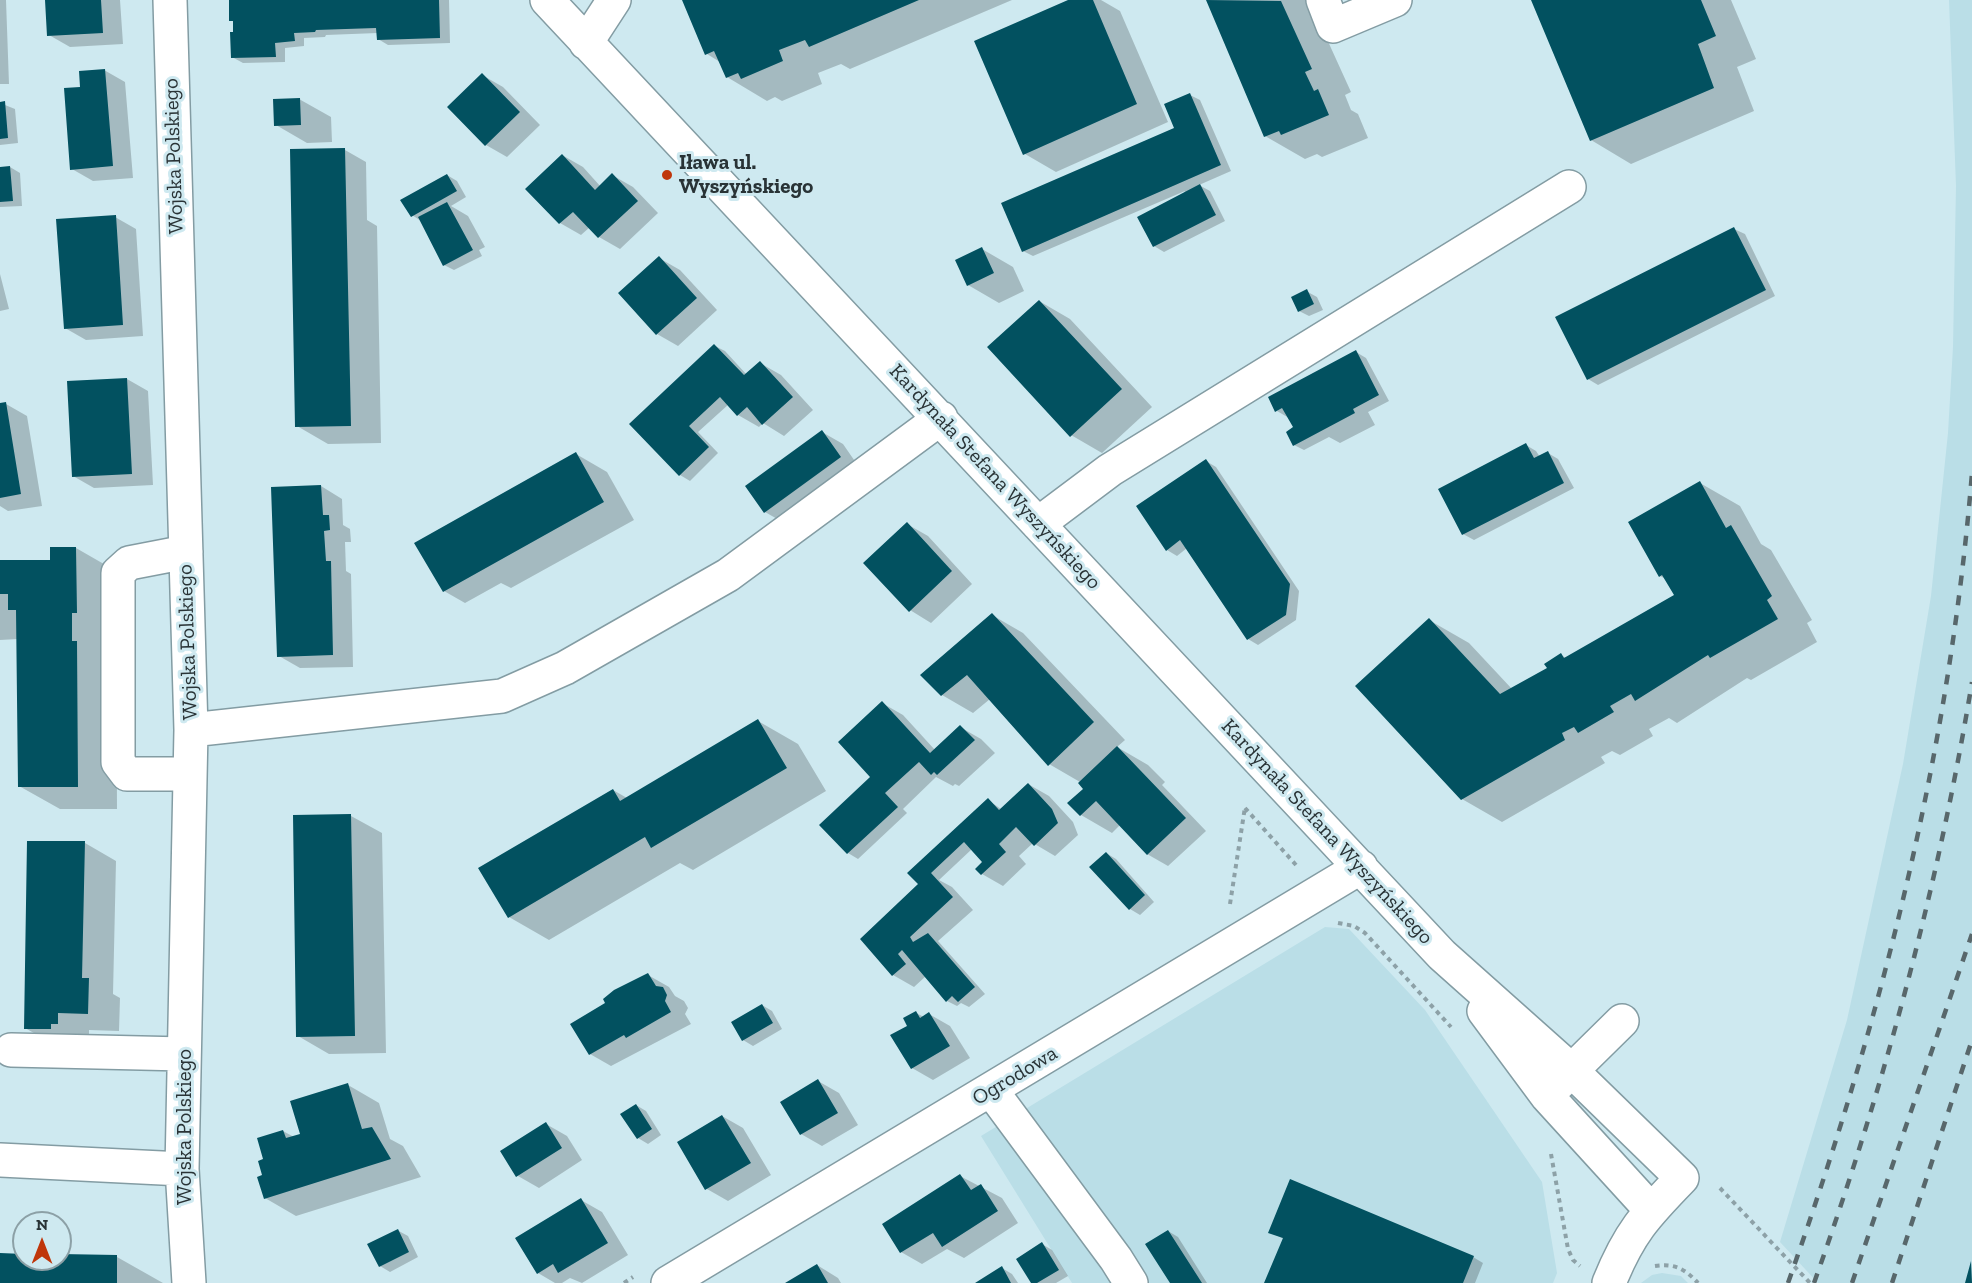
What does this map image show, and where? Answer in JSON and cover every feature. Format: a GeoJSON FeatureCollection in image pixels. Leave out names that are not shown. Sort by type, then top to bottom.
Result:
{"type":"FeatureCollection","features":[{"type":"Feature","properties":{"kind":"street","name":"Wojska Polskiego"},"geometry":{"type":"LineString","coordinates":[[170,0],[190,730],[182,1169],[189,1283]]}},
{"type":"Feature","properties":{"kind":"street","name":"Kardynała Stefana Wyszyńskiego"},"geometry":{"type":"LineString","coordinates":[[547,0],[1442,955],[1571,1070],[1682,1178],[1651,1210],[1547,1096],[1442,955]]}},
{"type":"Feature","properties":{"kind":"street"},"geometry":{"type":"LineString","coordinates":[[586,43],[614,0]]}},
{"type":"Feature","properties":{"kind":"street"},"geometry":{"type":"LineString","coordinates":[[1323,0],[1333,26],[1395,0]]}},
{"type":"Feature","properties":{"kind":"street"},"geometry":{"type":"LineString","coordinates":[[1038,524],[1110,470],[1569,187]]}},
{"type":"Feature","properties":{"kind":"street"},"geometry":{"type":"LineString","coordinates":[[190,730],[502,696],[565,668],[728,575],[941,418]]}},
{"type":"Feature","properties":{"kind":"street"},"geometry":{"type":"LineString","coordinates":[[186,552],[129,562],[118,573],[118,762],[128,774],[190,774]]}},
{"type":"Feature","properties":{"kind":"street","name":"Ogrodowa"},"geometry":{"type":"LineString","coordinates":[[668,1283],[1361,867]]}},
{"type":"Feature","properties":{"kind":"street"},"geometry":{"type":"LineString","coordinates":[[1547,1096],[1622,1021]]}},
{"type":"Feature","properties":{"kind":"street"},"geometry":{"type":"LineString","coordinates":[[11,1050],[184,1054]]}},
{"type":"Feature","properties":{"kind":"street"},"geometry":{"type":"LineString","coordinates":[[991,1090],[1116,1259],[1131,1283]]}},
{"type":"Feature","properties":{"kind":"street"},"geometry":{"type":"LineString","coordinates":[[0,1161],[182,1169]]}},
{"type":"Feature","properties":{"kind":"street"},"geometry":{"type":"LineString","coordinates":[[1596,1276],[1651,1210]]}},
{"type":"Feature","properties":{"kind":"path"},"geometry":{"type":"LineString","coordinates":[[1332,922],[1354,926],[1365,933],[1454,1031]]}},
{"type":"Feature","properties":{"kind":"path"},"geometry":{"type":"LineString","coordinates":[[1549,1144],[1568,1249],[1573,1260],[1596,1276]]}},
{"type":"Feature","properties":{"kind":"path"},"geometry":{"type":"LineString","coordinates":[[1720,1188],[1810,1283]]}},
{"type":"Feature","properties":{"kind":"path"},"geometry":{"type":"LineString","coordinates":[[1649,1269],[1673,1266],[1684,1269],[1698,1283]]}},
{"type":"Feature","properties":{"kind":"shaded area"},"geometry":{"type":"Polygon","coordinates":[[[1949,0],[1972,0],[1972,1283],[1818,1283],[1780,1242],[1847,1020],[1903,764],[1931,596],[1948,433],[1953,347],[1956,186],[1949,0]]]}},
{"type":"Feature","properties":{"kind":"shaded area"},"geometry":{"type":"Polygon","coordinates":[[[1325,927],[1349,929],[1425,1010],[1542,1182],[1557,1273],[1553,1283],[1072,1283],[981,1136],[1325,927]]]}},
{"type":"Feature","properties":{"kind":"shaded area"},"geometry":{"type":"Polygon","coordinates":[[[1662,1273],[1681,1276],[1688,1283],[1641,1283],[1652,1275],[1662,1273]]]}},
{"type":"Feature","properties":{"kind":"building"},"geometry":{"type":"Polygon","coordinates":[[[45,0],[101,0],[103,33],[47,36],[45,0]]]}},
{"type":"Feature","properties":{"kind":"building"},"geometry":{"type":"Polygon","coordinates":[[[229,0],[439,0],[440,38],[377,40],[376,28],[316,30],[315,32],[294,33],[295,41],[275,43],[276,57],[231,58],[230,32],[233,32],[233,21],[229,21],[229,0]]]}},
{"type":"Feature","properties":{"kind":"building"},"geometry":{"type":"Polygon","coordinates":[[[682,0],[919,0],[809,47],[805,40],[779,50],[783,61],[741,79],[738,73],[726,78],[714,51],[705,55],[682,0]]]}},
{"type":"Feature","properties":{"kind":"building"},"geometry":{"type":"Polygon","coordinates":[[[1068,0],[1093,0],[1137,104],[1023,155],[974,41],[1068,0]]]}},
{"type":"Feature","properties":{"kind":"building"},"geometry":{"type":"Polygon","coordinates":[[[1206,0],[1281,1],[1312,69],[1305,72],[1314,91],[1318,89],[1329,115],[1281,135],[1279,131],[1264,137],[1206,0]]]}},
{"type":"Feature","properties":{"kind":"building"},"geometry":{"type":"Polygon","coordinates":[[[1531,0],[1701,0],[1716,36],[1698,44],[1714,88],[1590,141],[1531,0]]]}},
{"type":"Feature","properties":{"kind":"building"},"geometry":{"type":"Polygon","coordinates":[[[105,69],[113,166],[70,170],[64,88],[80,87],[79,71],[105,69]]]}},
{"type":"Feature","properties":{"kind":"building"},"geometry":{"type":"Polygon","coordinates":[[[482,73],[520,112],[485,146],[447,107],[482,73]]]}},
{"type":"Feature","properties":{"kind":"building"},"geometry":{"type":"Polygon","coordinates":[[[1190,93],[1221,165],[1022,252],[1001,203],[1174,128],[1164,104],[1190,93]]]}},
{"type":"Feature","properties":{"kind":"building"},"geometry":{"type":"Polygon","coordinates":[[[300,98],[301,125],[274,126],[273,99],[300,98]]]}},
{"type":"Feature","properties":{"kind":"building"},"geometry":{"type":"Polygon","coordinates":[[[5,101],[8,138],[0,139],[0,102],[5,101]]]}},
{"type":"Feature","properties":{"kind":"building"},"geometry":{"type":"Polygon","coordinates":[[[345,148],[351,426],[295,427],[290,149],[345,148]]]}},
{"type":"Feature","properties":{"kind":"building"},"geometry":{"type":"Polygon","coordinates":[[[562,154],[595,190],[612,173],[638,201],[598,238],[573,212],[559,224],[525,189],[562,154]]]}},
{"type":"Feature","properties":{"kind":"building"},"geometry":{"type":"Polygon","coordinates":[[[10,166],[13,201],[0,202],[0,167],[10,166]]]}},
{"type":"Feature","properties":{"kind":"building"},"geometry":{"type":"Polygon","coordinates":[[[447,174],[457,191],[411,217],[400,200],[447,174]]]}},
{"type":"Feature","properties":{"kind":"building"},"geometry":{"type":"Polygon","coordinates":[[[1200,184],[1216,215],[1153,247],[1137,217],[1200,184]]]}},
{"type":"Feature","properties":{"kind":"building"},"geometry":{"type":"Polygon","coordinates":[[[447,202],[473,250],[443,266],[418,217],[447,202]]]}},
{"type":"Feature","properties":{"kind":"building"},"geometry":{"type":"Polygon","coordinates":[[[116,215],[123,325],[64,329],[56,219],[116,215]]]}},
{"type":"Feature","properties":{"kind":"building"},"geometry":{"type":"Polygon","coordinates":[[[1734,227],[1766,290],[1587,380],[1555,317],[1734,227]]]}},
{"type":"Feature","properties":{"kind":"building"},"geometry":{"type":"Polygon","coordinates":[[[982,247],[994,273],[967,286],[955,260],[982,247]]]}},
{"type":"Feature","properties":{"kind":"building"},"geometry":{"type":"Polygon","coordinates":[[[659,256],[697,298],[656,335],[618,293],[659,256]]]}},
{"type":"Feature","properties":{"kind":"building"},"geometry":{"type":"Polygon","coordinates":[[[1307,289],[1314,304],[1298,312],[1291,297],[1307,289]]]}},
{"type":"Feature","properties":{"kind":"building"},"geometry":{"type":"Polygon","coordinates":[[[1039,300],[1122,389],[1070,437],[987,347],[1039,300]]]}},
{"type":"Feature","properties":{"kind":"building"},"geometry":{"type":"Polygon","coordinates":[[[714,344],[744,375],[760,361],[793,397],[762,425],[747,407],[737,416],[720,397],[689,426],[709,447],[679,476],[629,424],[714,344]]]}},
{"type":"Feature","properties":{"kind":"building"},"geometry":{"type":"Polygon","coordinates":[[[1356,350],[1379,395],[1353,409],[1355,413],[1293,446],[1286,432],[1293,427],[1282,408],[1275,412],[1268,397],[1356,350]]]}},
{"type":"Feature","properties":{"kind":"building"},"geometry":{"type":"Polygon","coordinates":[[[127,378],[132,474],[72,477],[67,381],[127,378]]]}},
{"type":"Feature","properties":{"kind":"building"},"geometry":{"type":"Polygon","coordinates":[[[6,402],[21,494],[0,498],[0,403],[6,402]]]}},
{"type":"Feature","properties":{"kind":"building"},"geometry":{"type":"Polygon","coordinates":[[[822,430],[841,457],[764,513],[745,486],[822,430]]]}},
{"type":"Feature","properties":{"kind":"building"},"geometry":{"type":"Polygon","coordinates":[[[1526,443],[1534,458],[1548,451],[1564,483],[1462,535],[1438,489],[1526,443]]]}},
{"type":"Feature","properties":{"kind":"building"},"geometry":{"type":"Polygon","coordinates":[[[576,452],[604,502],[443,592],[414,543],[576,452]]]}},
{"type":"Feature","properties":{"kind":"building"},"geometry":{"type":"Polygon","coordinates":[[[1206,459],[1290,584],[1286,615],[1247,640],[1180,540],[1166,551],[1136,506],[1206,459]]]}},
{"type":"Feature","properties":{"kind":"building"},"geometry":{"type":"Polygon","coordinates":[[[1700,481],[1726,528],[1731,525],[1772,596],[1767,600],[1778,619],[1710,658],[1708,655],[1635,701],[1631,694],[1610,706],[1614,712],[1578,733],[1574,727],[1562,733],[1565,740],[1461,800],[1355,686],[1429,618],[1500,694],[1547,668],[1544,664],[1561,653],[1564,658],[1674,595],[1662,575],[1659,577],[1628,522],[1700,481]]]}},
{"type":"Feature","properties":{"kind":"building"},"geometry":{"type":"Polygon","coordinates":[[[321,485],[323,515],[329,515],[330,530],[324,531],[326,561],[331,561],[333,655],[277,657],[271,487],[321,485]]]}},
{"type":"Feature","properties":{"kind":"building"},"geometry":{"type":"Polygon","coordinates":[[[907,522],[952,571],[909,612],[863,563],[907,522]]]}},
{"type":"Feature","properties":{"kind":"building"},"geometry":{"type":"Polygon","coordinates":[[[50,547],[76,547],[77,613],[72,613],[72,641],[77,641],[78,787],[18,787],[16,610],[8,610],[8,594],[0,594],[0,560],[50,560],[50,547]]]}},
{"type":"Feature","properties":{"kind":"building"},"geometry":{"type":"Polygon","coordinates":[[[992,613],[1094,722],[1048,766],[967,675],[941,696],[920,675],[992,613]]]}},
{"type":"Feature","properties":{"kind":"building"},"geometry":{"type":"Polygon","coordinates":[[[882,701],[930,753],[960,725],[975,740],[937,775],[934,772],[931,775],[919,762],[885,793],[898,807],[847,854],[819,825],[870,777],[838,742],[882,701]]]}},
{"type":"Feature","properties":{"kind":"building"},"geometry":{"type":"Polygon","coordinates":[[[758,719],[787,768],[651,848],[645,837],[508,918],[478,868],[613,789],[620,801],[758,719]]]}},
{"type":"Feature","properties":{"kind":"building"},"geometry":{"type":"Polygon","coordinates":[[[1117,746],[1186,818],[1147,855],[1096,801],[1080,816],[1067,803],[1083,789],[1078,783],[1117,746]]]}},
{"type":"Feature","properties":{"kind":"building"},"geometry":{"type":"Polygon","coordinates":[[[1028,783],[1052,809],[1058,823],[1034,846],[1016,827],[999,844],[1006,852],[981,875],[975,869],[982,862],[964,842],[931,873],[953,897],[910,937],[913,942],[928,933],[975,987],[958,1002],[952,996],[946,1002],[902,950],[898,954],[906,964],[892,976],[860,939],[918,884],[907,873],[988,798],[999,810],[1028,783]]]}},
{"type":"Feature","properties":{"kind":"building"},"geometry":{"type":"Polygon","coordinates":[[[351,814],[355,1036],[296,1037],[293,815],[351,814]]]}},
{"type":"Feature","properties":{"kind":"building"},"geometry":{"type":"Polygon","coordinates":[[[27,841],[85,841],[82,978],[89,978],[88,1014],[58,1013],[58,1024],[51,1024],[51,1029],[24,1029],[27,841]]]}},
{"type":"Feature","properties":{"kind":"building"},"geometry":{"type":"Polygon","coordinates":[[[1106,852],[1145,895],[1129,910],[1089,867],[1106,852]]]}},
{"type":"Feature","properties":{"kind":"building"},"geometry":{"type":"Polygon","coordinates":[[[648,973],[656,986],[663,987],[667,995],[665,1001],[671,1012],[626,1038],[624,1035],[589,1055],[570,1024],[605,1003],[603,999],[614,990],[648,973]]]}},
{"type":"Feature","properties":{"kind":"building"},"geometry":{"type":"Polygon","coordinates":[[[762,1004],[773,1023],[742,1041],[731,1022],[762,1004]]]}},
{"type":"Feature","properties":{"kind":"building"},"geometry":{"type":"Polygon","coordinates":[[[916,1011],[920,1018],[929,1012],[950,1046],[911,1069],[890,1035],[907,1026],[903,1018],[916,1011]]]}},
{"type":"Feature","properties":{"kind":"building"},"geometry":{"type":"Polygon","coordinates":[[[818,1079],[838,1113],[800,1135],[780,1102],[818,1079]]]}},
{"type":"Feature","properties":{"kind":"building"},"geometry":{"type":"Polygon","coordinates":[[[348,1083],[362,1129],[372,1127],[391,1159],[264,1199],[257,1177],[262,1175],[258,1161],[263,1159],[257,1138],[283,1130],[286,1138],[300,1134],[290,1101],[348,1083]]]}},
{"type":"Feature","properties":{"kind":"building"},"geometry":{"type":"Polygon","coordinates":[[[636,1104],[652,1129],[637,1139],[620,1114],[636,1104]]]}},
{"type":"Feature","properties":{"kind":"building"},"geometry":{"type":"Polygon","coordinates":[[[722,1115],[751,1163],[705,1190],[677,1142],[722,1115]]]}},
{"type":"Feature","properties":{"kind":"building"},"geometry":{"type":"Polygon","coordinates":[[[546,1122],[562,1148],[516,1177],[500,1151],[546,1122]]]}},
{"type":"Feature","properties":{"kind":"building"},"geometry":{"type":"Polygon","coordinates":[[[960,1174],[971,1190],[981,1184],[998,1211],[942,1247],[933,1233],[900,1253],[882,1224],[960,1174]]]}},
{"type":"Feature","properties":{"kind":"building"},"geometry":{"type":"Polygon","coordinates":[[[1290,1179],[1474,1256],[1463,1283],[1264,1283],[1283,1238],[1268,1233],[1290,1179]]]}},
{"type":"Feature","properties":{"kind":"building"},"geometry":{"type":"Polygon","coordinates":[[[581,1198],[608,1243],[558,1273],[553,1264],[537,1274],[515,1238],[581,1198]]]}},
{"type":"Feature","properties":{"kind":"building"},"geometry":{"type":"Polygon","coordinates":[[[398,1229],[409,1252],[379,1267],[367,1244],[398,1229]]]}},
{"type":"Feature","properties":{"kind":"building"},"geometry":{"type":"Polygon","coordinates":[[[1168,1230],[1202,1283],[1170,1283],[1145,1244],[1168,1230]]]}},
{"type":"Feature","properties":{"kind":"building"},"geometry":{"type":"Polygon","coordinates":[[[1042,1242],[1059,1270],[1037,1283],[1031,1283],[1016,1259],[1042,1242]]]}},
{"type":"Feature","properties":{"kind":"building"},"geometry":{"type":"Polygon","coordinates":[[[0,1253],[12,1254],[12,1271],[72,1271],[72,1254],[117,1255],[117,1283],[0,1283],[0,1253]]]}},
{"type":"Feature","properties":{"kind":"building"},"geometry":{"type":"Polygon","coordinates":[[[1971,1261],[1972,1283],[1965,1283],[1971,1261]]]}},
{"type":"Feature","properties":{"kind":"building"},"geometry":{"type":"Polygon","coordinates":[[[817,1264],[828,1283],[785,1283],[817,1264]]]}},
{"type":"Feature","properties":{"kind":"building"},"geometry":{"type":"Polygon","coordinates":[[[1002,1266],[1011,1283],[975,1283],[1002,1266]]]}},
{"type":"Feature","properties":{"kind":"railway"},"geometry":{"type":"LineString","coordinates":[[1788,1283],[1853,1084],[1907,884],[1947,681],[1972,473]]}},
{"type":"Feature","properties":{"kind":"railway"},"geometry":{"type":"LineString","coordinates":[[1814,1283],[1886,1061],[1926,911],[1972,682]]}},
{"type":"Feature","properties":{"kind":"railway"},"geometry":{"type":"LineString","coordinates":[[1852,1283],[1972,934]]}},
{"type":"Feature","properties":{"kind":"railway"},"geometry":{"type":"LineString","coordinates":[[1892,1283],[1972,1040]]}},
{"type":"Feature","properties":{"kind":"place","name":"Iława ul. Wyszyńskiego"},"geometry":{"type":"Point","coordinates":[667,175]}}]}
